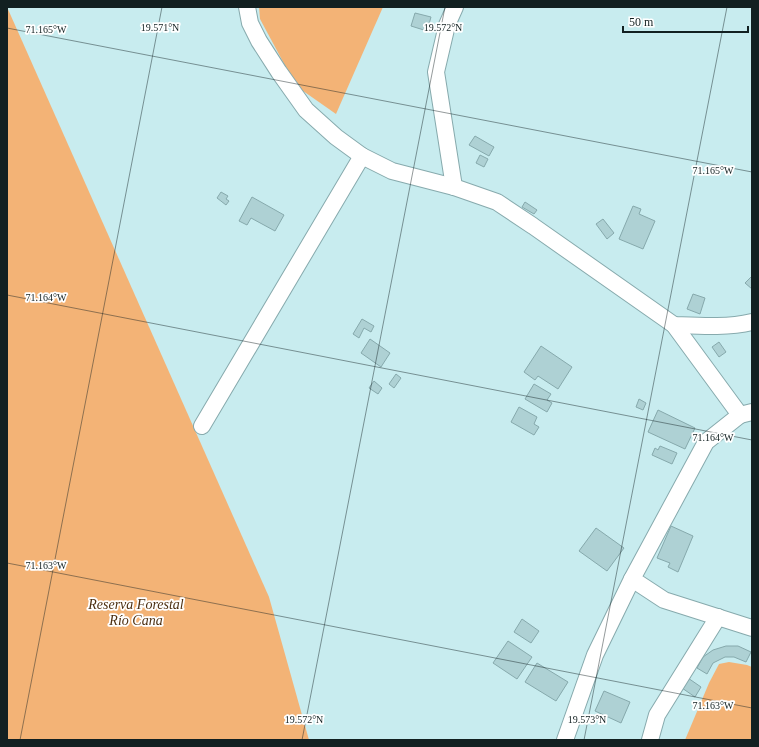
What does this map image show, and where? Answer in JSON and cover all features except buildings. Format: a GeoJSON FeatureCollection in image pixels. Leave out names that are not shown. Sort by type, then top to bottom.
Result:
{"type":"FeatureCollection","features":[{"type":"Feature","properties":{"kind":"street"},"geometry":{"type":"LineString","coordinates":[[247,7],[250,23],[259,41],[306,110],[336,137],[362,156],[392,171],[454,187],[497,202],[674,325],[746,414],[706,442],[632,579],[595,655],[565,740]]}},
{"type":"Feature","properties":{"kind":"street"},"geometry":{"type":"LineString","coordinates":[[454,7],[447,25],[436,72],[454,187]]}},
{"type":"Feature","properties":{"kind":"street"},"geometry":{"type":"LineString","coordinates":[[202,426],[362,156]]}},
{"type":"Feature","properties":{"kind":"street"},"geometry":{"type":"LineString","coordinates":[[674,325],[742,325],[752,322]]}},
{"type":"Feature","properties":{"kind":"street"},"geometry":{"type":"LineString","coordinates":[[632,579],[664,600],[752,628]]}},
{"type":"Feature","properties":{"kind":"street"},"geometry":{"type":"LineString","coordinates":[[650,740],[657,715],[718,617]]}},
{"type":"Feature","properties":{"kind":"green space","name":"Reserva Forestal Río Cana"},"geometry":{"type":"Polygon","coordinates":[[[7,7],[269,597],[309,740],[7,740],[7,7]]]}},
{"type":"Feature","properties":{"kind":"green space"},"geometry":{"type":"Polygon","coordinates":[[[259,7],[383,7],[336,114],[296,86],[260,19],[259,7]]]}},
{"type":"Feature","properties":{"kind":"green space"},"geometry":{"type":"Polygon","coordinates":[[[729,662],[752,667],[752,740],[685,740],[709,683],[719,664],[729,662]]]}}]}
